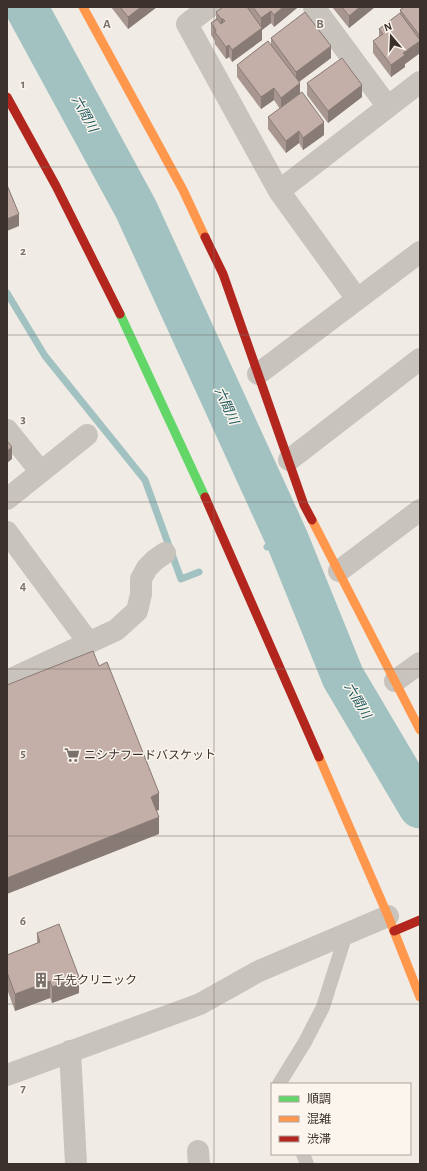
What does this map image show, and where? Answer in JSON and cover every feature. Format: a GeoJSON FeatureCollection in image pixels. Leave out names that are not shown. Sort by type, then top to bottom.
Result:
{"type":"FeatureCollection","features":[{"type":"Feature","properties":{"kind":"street"},"geometry":{"type":"LineString","coordinates":[[83,7],[197,218],[223,274],[304,504],[420,730]]}},
{"type":"Feature","properties":{"kind":"street"},"geometry":{"type":"LineString","coordinates":[[209,7],[187,24],[279,191],[357,299]]}},
{"type":"Feature","properties":{"kind":"street"},"geometry":{"type":"LineString","coordinates":[[314,7],[388,107]]}},
{"type":"Feature","properties":{"kind":"street"},"geometry":{"type":"LineString","coordinates":[[279,191],[420,82]]}},
{"type":"Feature","properties":{"kind":"street"},"geometry":{"type":"LineString","coordinates":[[7,97],[93,259],[177,434],[391,924],[420,997]]}},
{"type":"Feature","properties":{"kind":"street"},"geometry":{"type":"LineString","coordinates":[[258,374],[420,252]]}},
{"type":"Feature","properties":{"kind":"street"},"geometry":{"type":"LineString","coordinates":[[289,460],[420,359]]}},
{"type":"Feature","properties":{"kind":"street"},"geometry":{"type":"LineString","coordinates":[[7,430],[41,472]]}},
{"type":"Feature","properties":{"kind":"street"},"geometry":{"type":"LineString","coordinates":[[7,500],[87,435]]}},
{"type":"Feature","properties":{"kind":"street"},"geometry":{"type":"LineString","coordinates":[[339,571],[420,510]]}},
{"type":"Feature","properties":{"kind":"street"},"geometry":{"type":"LineString","coordinates":[[7,532],[89,643]]}},
{"type":"Feature","properties":{"kind":"street"},"geometry":{"type":"LineString","coordinates":[[7,681],[116,630],[137,611],[141,594],[141,579],[147,568],[154,560],[165,552]]}},
{"type":"Feature","properties":{"kind":"street"},"geometry":{"type":"LineString","coordinates":[[395,681],[420,663]]}},
{"type":"Feature","properties":{"kind":"street"},"geometry":{"type":"LineString","coordinates":[[7,1075],[200,1004],[257,972],[346,934],[391,924],[420,920]]}},
{"type":"Feature","properties":{"kind":"street"},"geometry":{"type":"LineString","coordinates":[[70,1051],[76,1164]]}},
{"type":"Feature","properties":{"kind":"lane"},"geometry":{"type":"LineString","coordinates":[[280,1083],[305,1042],[323,1007],[346,934]]}},
{"type":"Feature","properties":{"kind":"building"},"geometry":{"type":"Polygon","coordinates":[[[120,7],[141,7],[128,17],[120,7]]]}},
{"type":"Feature","properties":{"kind":"building"},"geometry":{"type":"Polygon","coordinates":[[[223,7],[247,7],[262,28],[232,50],[229,45],[226,47],[215,32],[216,30],[211,23],[217,19],[221,24],[225,21],[221,19],[216,12],[223,7]]]}},
{"type":"Feature","properties":{"kind":"building"},"geometry":{"type":"Polygon","coordinates":[[[253,7],[283,7],[274,15],[271,11],[261,18],[253,7]]]}},
{"type":"Feature","properties":{"kind":"building"},"geometry":{"type":"Polygon","coordinates":[[[342,7],[360,7],[349,16],[342,7]]]}},
{"type":"Feature","properties":{"kind":"building"},"geometry":{"type":"Polygon","coordinates":[[[404,7],[420,7],[420,36],[400,10],[404,7]]]}},
{"type":"Feature","properties":{"kind":"building"},"geometry":{"type":"Polygon","coordinates":[[[305,12],[331,46],[296,72],[271,38],[305,12]]]}},
{"type":"Feature","properties":{"kind":"building"},"geometry":{"type":"Polygon","coordinates":[[[400,13],[420,41],[403,53],[405,55],[391,65],[373,41],[383,34],[379,29],[400,13]]]}},
{"type":"Feature","properties":{"kind":"building"},"geometry":{"type":"Polygon","coordinates":[[[268,41],[300,83],[281,98],[274,88],[261,97],[237,65],[268,41]]]}},
{"type":"Feature","properties":{"kind":"building"},"geometry":{"type":"Polygon","coordinates":[[[342,58],[362,85],[328,111],[307,83],[342,58]]]}},
{"type":"Feature","properties":{"kind":"building"},"geometry":{"type":"Polygon","coordinates":[[[302,92],[324,122],[303,138],[299,131],[286,141],[268,117],[302,92]]]}},
{"type":"Feature","properties":{"kind":"building"},"geometry":{"type":"Polygon","coordinates":[[[7,185],[19,214],[7,219],[7,185]]]}},
{"type":"Feature","properties":{"kind":"building"},"geometry":{"type":"Polygon","coordinates":[[[7,441],[12,447],[7,451],[7,441]]]}},
{"type":"Feature","properties":{"kind":"building","name":"ニシナフードバスケット"},"geometry":{"type":"Polygon","coordinates":[[[93,651],[99,666],[107,662],[159,793],[151,797],[159,817],[7,878],[7,685],[93,651]]]}},
{"type":"Feature","properties":{"kind":"building","name":"千先クリニック"},"geometry":{"type":"Polygon","coordinates":[[[59,924],[79,977],[52,987],[50,981],[15,994],[7,972],[7,955],[40,942],[37,933],[59,924]]]}},
{"type":"Feature","properties":{"kind":"waterway","name":"六間川"},"geometry":{"type":"LineString","coordinates":[[26,7],[136,209],[287,539],[343,677],[420,807]]}},
{"type":"Feature","properties":{"kind":"waterway"},"geometry":{"type":"LineString","coordinates":[[7,293],[45,356],[145,480],[181,579],[199,572]]}},
{"type":"Feature","properties":{"kind":"waterway"},"geometry":{"type":"LineString","coordinates":[[267,547],[287,539]]}},
{"type":"Feature","properties":{"kind":"traffic: fast"},"geometry":{"type":"LineString","coordinates":[[120,314],[205,497]]}},
{"type":"Feature","properties":{"kind":"traffic: slow"},"geometry":{"type":"LineString","coordinates":[[83,7],[183,190],[205,237]]}},
{"type":"Feature","properties":{"kind":"traffic: slow"},"geometry":{"type":"LineString","coordinates":[[312,520],[420,730]]}},
{"type":"Feature","properties":{"kind":"traffic: slow"},"geometry":{"type":"LineString","coordinates":[[319,757],[388,916],[420,997]]}},
{"type":"Feature","properties":{"kind":"traffic: jam"},"geometry":{"type":"LineString","coordinates":[[7,97],[56,186],[120,314]]}},
{"type":"Feature","properties":{"kind":"traffic: jam"},"geometry":{"type":"LineString","coordinates":[[205,237],[223,274],[304,505],[312,520]]}},
{"type":"Feature","properties":{"kind":"traffic: jam"},"geometry":{"type":"LineString","coordinates":[[205,497],[319,757]]}},
{"type":"Feature","properties":{"kind":"traffic: jam"},"geometry":{"type":"LineString","coordinates":[[394,931],[420,920]]}},
{"type":"Feature","properties":{"kind":"place","name":"ニシナフードバスケット"},"geometry":{"type":"Point","coordinates":[72,755]}},
{"type":"Feature","properties":{"kind":"place","name":"千先クリニック"},"geometry":{"type":"Point","coordinates":[41,980]}}]}
